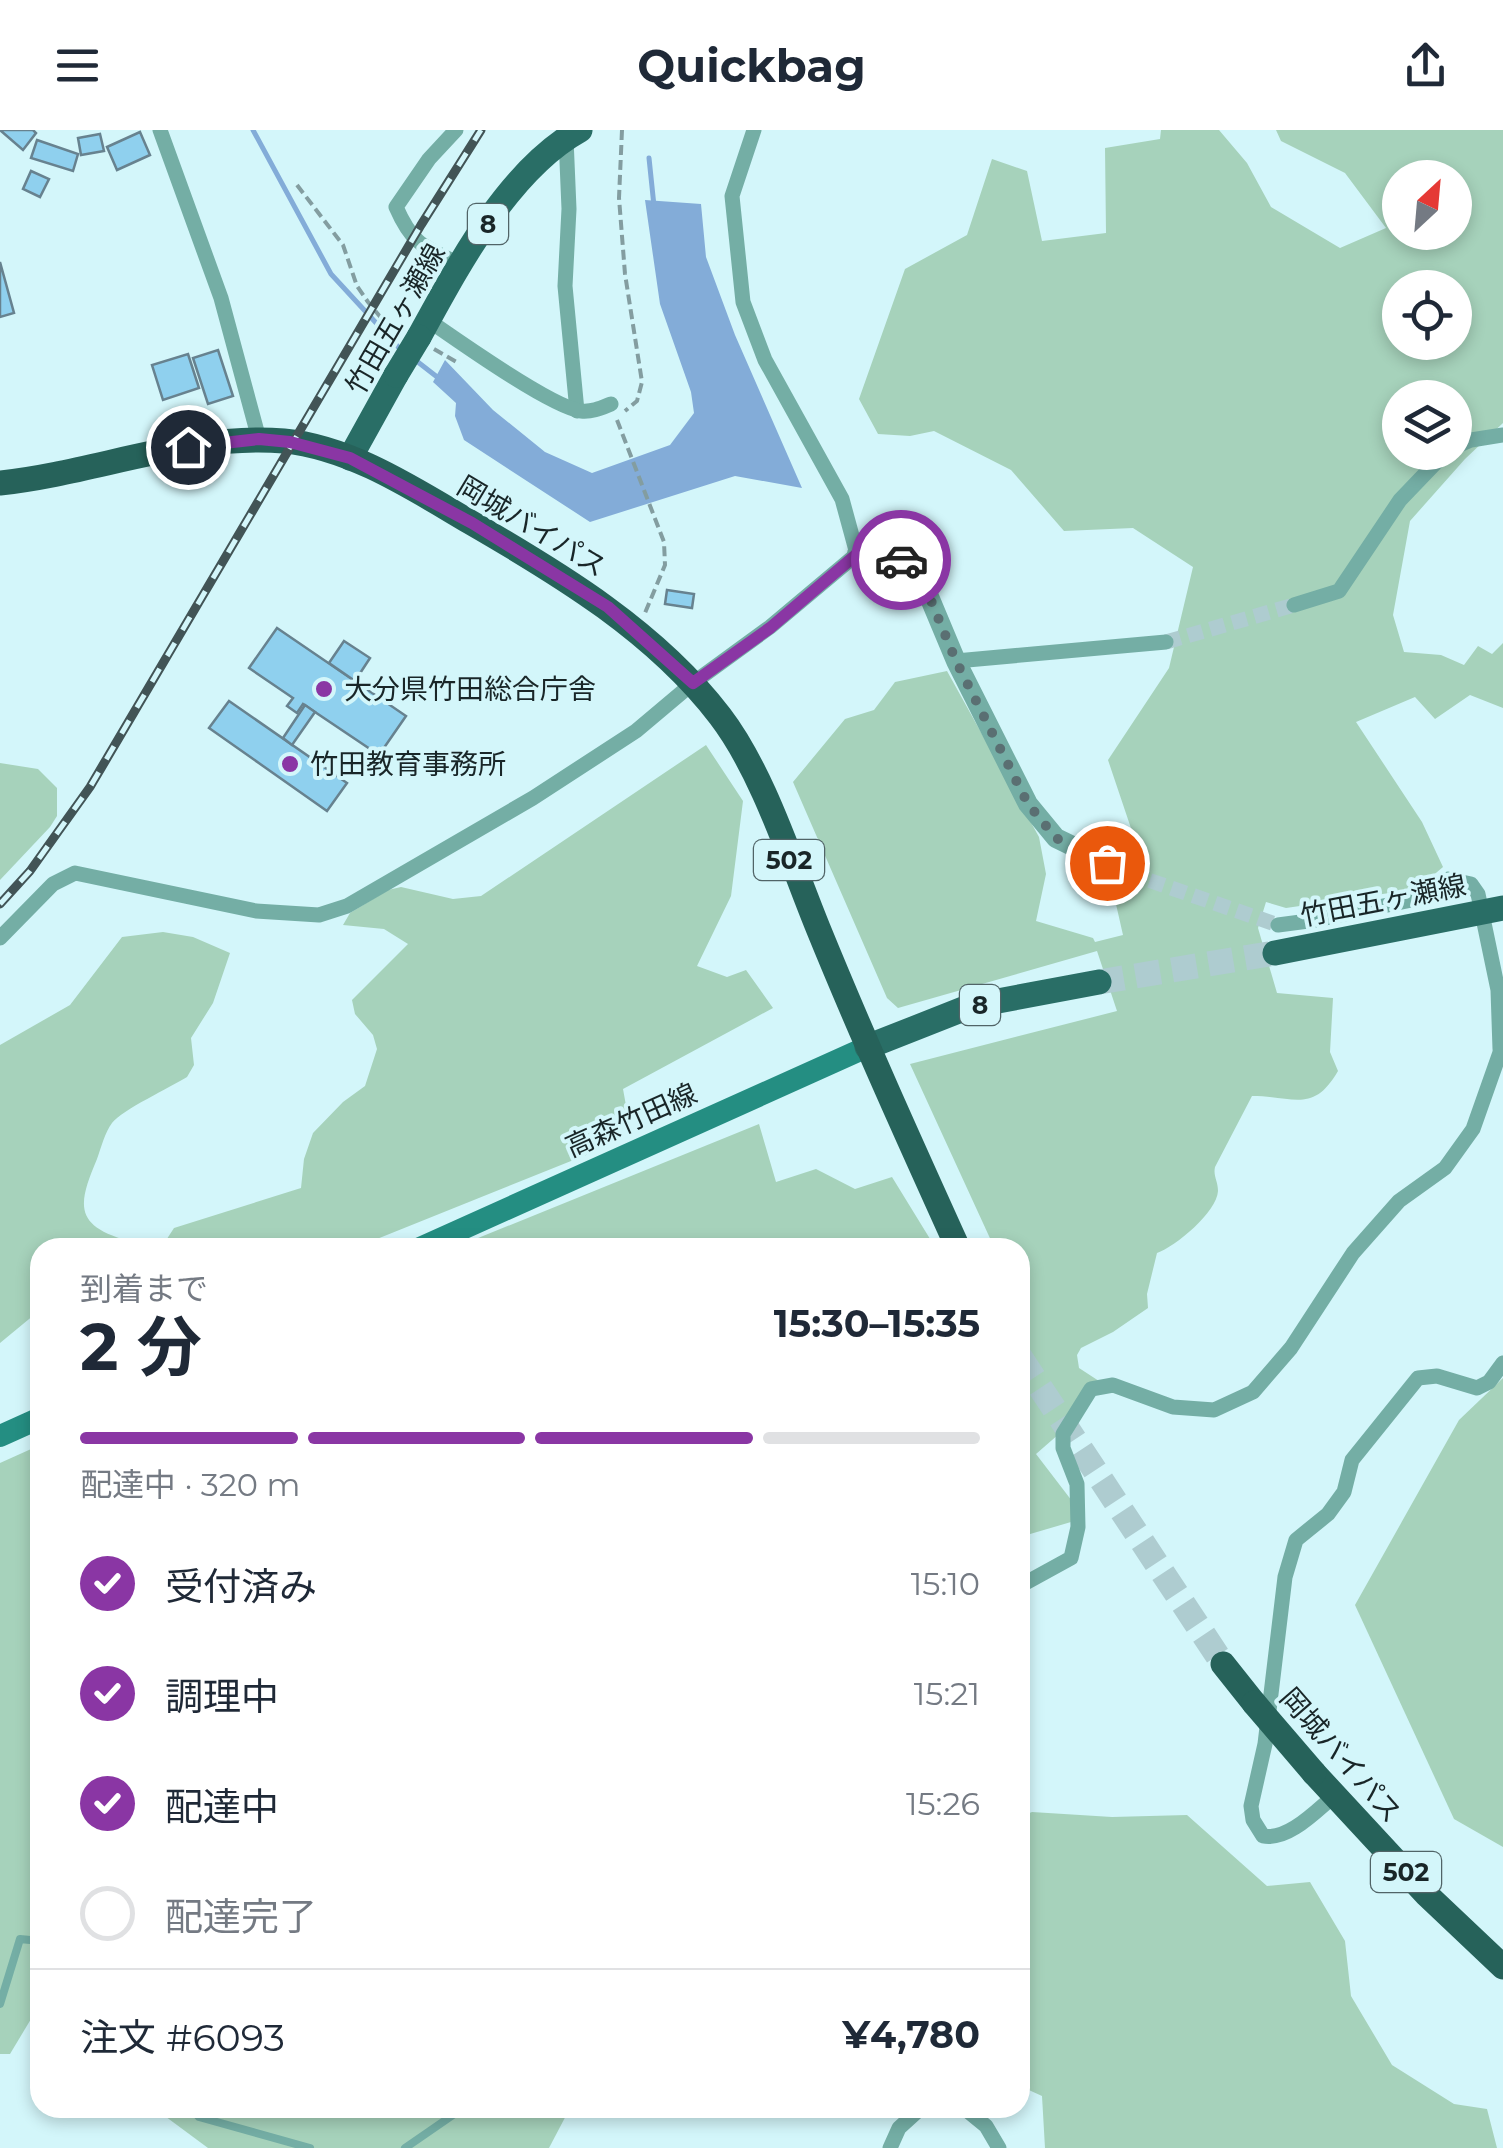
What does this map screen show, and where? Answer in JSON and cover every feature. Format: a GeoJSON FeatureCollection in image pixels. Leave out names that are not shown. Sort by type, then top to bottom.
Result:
{"type":"FeatureCollection","features":[{"type":"Feature","properties":{"kind":"highway","name":"岡城バイパス"},"geometry":{"type":"LineString","coordinates":[[0,483],[211,443],[259,439],[290,442],[350,458],[487,531],[608,607],[693,683],[736,736],[867,1047],[953,1238]]}},
{"type":"Feature","properties":{"kind":"highway","name":"岡城バイパス"},"geometry":{"type":"LineString","coordinates":[[1223,1664],[1334,1796],[1503,1967]]}},
{"type":"Feature","properties":{"kind":"main road","name":"竹田五ヶ瀬線"},"geometry":{"type":"LineString","coordinates":[[350,458],[461,265],[510,192],[543,156],[573,134]]}},
{"type":"Feature","properties":{"kind":"main road","name":"竹田五ヶ瀬線"},"geometry":{"type":"LineString","coordinates":[[1276,952],[1492,909]]}},
{"type":"Feature","properties":{"kind":"main road","name":"8"},"geometry":{"type":"LineString","coordinates":[[867,1047],[972,1006],[1099,982]]}},
{"type":"Feature","properties":{"kind":"main road","name":"高森竹田線"},"geometry":{"type":"LineString","coordinates":[[442,1238],[867,1047]]}},
{"type":"Feature","properties":{"kind":"main road"},"geometry":{"type":"LineString","coordinates":[[0,1436],[30,1422]]}},
{"type":"Feature","properties":{"kind":"street"},"geometry":{"type":"LineString","coordinates":[[160,130],[221,298],[259,439]]}},
{"type":"Feature","properties":{"kind":"street"},"geometry":{"type":"LineString","coordinates":[[456,130],[429,160],[396,208],[407,233],[417,242],[461,265]]}},
{"type":"Feature","properties":{"kind":"street"},"geometry":{"type":"LineString","coordinates":[[754,130],[732,196],[743,302],[766,360],[842,499],[857,554]]}},
{"type":"Feature","properties":{"kind":"street"},"geometry":{"type":"LineString","coordinates":[[573,134],[566,286],[577,410]]}},
{"type":"Feature","properties":{"kind":"street"},"geometry":{"type":"LineString","coordinates":[[420,334],[480,356],[577,410],[613,410]]}},
{"type":"Feature","properties":{"kind":"street"},"geometry":{"type":"LineString","coordinates":[[1472,440],[1503,435]]}},
{"type":"Feature","properties":{"kind":"street"},"geometry":{"type":"LineString","coordinates":[[1294,605],[1339,591],[1400,500],[1429,470]]}},
{"type":"Feature","properties":{"kind":"street"},"geometry":{"type":"LineString","coordinates":[[0,938],[53,884],[75,872],[256,911],[320,916],[347,906],[532,798],[636,731],[693,683],[770,628],[857,554],[892,556],[920,574],[956,661],[1028,804],[1056,838],[1128,873]]}},
{"type":"Feature","properties":{"kind":"street"},"geometry":{"type":"LineString","coordinates":[[956,661],[1166,642]]}},
{"type":"Feature","properties":{"kind":"street"},"geometry":{"type":"LineString","coordinates":[[1030,1581],[1071,1558],[1078,1528],[1076,1484],[1062,1448],[1063,1434],[1091,1390],[1113,1385],[1173,1407],[1214,1410],[1253,1392],[1291,1348],[1353,1253],[1399,1201],[1445,1168],[1473,1129],[1501,1046],[1492,909],[1471,884],[1448,879],[1426,897],[1278,925]]}},
{"type":"Feature","properties":{"kind":"street"},"geometry":{"type":"LineString","coordinates":[[1334,1796],[1274,1838],[1263,1836],[1253,1820],[1285,1576],[1296,1540],[1328,1514],[1344,1492],[1352,1460],[1418,1378],[1437,1376],[1477,1388],[1490,1382],[1503,1364]]}},
{"type":"Feature","properties":{"kind":"street"},"geometry":{"type":"LineString","coordinates":[[890,2148],[899,2128],[910,2118]]}},
{"type":"Feature","properties":{"kind":"street"},"geometry":{"type":"LineString","coordinates":[[976,2118],[999,2148]]}},
{"type":"Feature","properties":{"kind":"lane"},"geometry":{"type":"LineString","coordinates":[[0,2004],[20,1939],[30,1940]]}},
{"type":"Feature","properties":{"kind":"lane"},"geometry":{"type":"LineString","coordinates":[[206,2118],[310,2148]]}},
{"type":"Feature","properties":{"kind":"lane"},"geometry":{"type":"LineString","coordinates":[[405,2148],[448,2118]]}},
{"type":"Feature","properties":{"kind":"path"},"geometry":{"type":"LineString","coordinates":[[603,421],[613,410],[636,401],[642,382],[625,274],[619,198],[622,130]]}},
{"type":"Feature","properties":{"kind":"path"},"geometry":{"type":"LineString","coordinates":[[297,186],[344,245],[358,286],[382,318],[420,334],[467,368]]}},
{"type":"Feature","properties":{"kind":"path"},"geometry":{"type":"LineString","coordinates":[[613,410],[664,542],[665,566],[645,613]]}},
{"type":"Feature","properties":{"kind":"green space"},"geometry":{"type":"Polygon","coordinates":[[[1161,130],[1219,130],[1247,163],[1271,207],[1340,248],[1382,230],[1382,250],[1472,250],[1472,160],[1382,160],[1382,223],[1345,173],[1281,141],[1276,130],[1503,130],[1503,423],[1472,452],[1472,380],[1382,380],[1382,470],[1455,470],[1410,521],[1393,615],[1404,652],[1441,655],[1464,665],[1478,646],[1492,654],[1503,643],[1503,708],[1470,695],[1435,719],[1415,697],[1356,722],[1422,822],[1443,867],[1417,889],[1286,908],[1266,902],[1258,928],[1277,993],[1333,998],[1330,1052],[1338,1071],[1311,1098],[1252,1096],[1215,1167],[1218,1191],[1211,1209],[1184,1236],[1157,1253],[1147,1294],[1148,1308],[1081,1348],[1077,1355],[1079,1368],[1102,1383],[1067,1427],[1036,1454],[1072,1501],[1071,1522],[1030,1534],[1030,1238],[990,1238],[910,1064],[1117,1011],[1097,951],[898,1008],[887,998],[793,782],[845,719],[874,710],[895,682],[947,671],[1039,837],[1046,874],[1036,921],[1093,938],[1095,942],[1123,935],[1113,891],[1128,889],[1140,855],[1108,760],[1169,668],[1193,567],[1133,528],[1064,531],[1011,470],[934,431],[910,436],[878,434],[859,399],[905,269],[967,235],[992,159],[1027,171],[1042,241],[1106,233],[1105,148],[1160,139],[1161,130]]]}},
{"type":"Feature","properties":{"kind":"green space"},"geometry":{"type":"Polygon","coordinates":[[[706,745],[743,801],[731,896],[697,966],[727,977],[746,970],[773,1008],[623,1089],[629,1122],[591,1153],[379,1238],[168,1238],[174,1228],[301,1188],[304,1159],[313,1133],[365,1086],[377,1049],[373,1035],[355,1014],[352,1000],[408,944],[384,929],[343,925],[350,913],[388,890],[401,887],[453,899],[481,896],[706,745]]]}},
{"type":"Feature","properties":{"kind":"green space"},"geometry":{"type":"Polygon","coordinates":[[[0,763],[38,769],[57,788],[57,816],[0,880],[0,763]]]}},
{"type":"Feature","properties":{"kind":"green space"},"geometry":{"type":"Polygon","coordinates":[[[163,932],[193,937],[230,953],[213,1003],[191,1038],[194,1065],[187,1077],[117,1118],[105,1135],[86,1189],[85,1211],[98,1228],[120,1238],[30,1238],[30,1318],[0,1343],[0,1045],[70,1005],[122,937],[163,932]]]}},
{"type":"Feature","properties":{"kind":"green space"},"geometry":{"type":"Polygon","coordinates":[[[759,1124],[776,1182],[816,1169],[855,1189],[892,1177],[929,1238],[478,1238],[759,1124]]]}},
{"type":"Feature","properties":{"kind":"green space"},"geometry":{"type":"Polygon","coordinates":[[[1503,1378],[1503,1847],[1454,1819],[1355,1605],[1459,1420],[1503,1378]]]}},
{"type":"Feature","properties":{"kind":"green space"},"geometry":{"type":"Polygon","coordinates":[[[30,1450],[30,2021],[10,2054],[0,2054],[0,1463],[30,1450]]]}},
{"type":"Feature","properties":{"kind":"green space"},"geometry":{"type":"Polygon","coordinates":[[[1030,1813],[1112,1817],[1187,1815],[1267,1886],[1310,1882],[1345,1941],[1351,1996],[1392,2065],[1454,2104],[1487,2109],[1497,2148],[1045,2148],[1042,2096],[1030,2091],[1030,1813]]]}},
{"type":"Feature","properties":{"kind":"green space"},"geometry":{"type":"Polygon","coordinates":[[[168,2118],[565,2118],[549,2148],[208,2148],[168,2118]]]}},
{"type":"Feature","properties":{"kind":"water"},"geometry":{"type":"Polygon","coordinates":[[[645,200],[701,204],[706,257],[735,335],[802,488],[735,476],[590,522],[464,440],[455,416],[456,403],[433,382],[445,360],[493,410],[545,452],[592,473],[670,445],[694,413],[691,392],[660,304],[645,200]]]}},
{"type":"Feature","properties":{"kind":"building"},"geometry":{"type":"Polygon","coordinates":[[[0,130],[33,130],[36,133],[23,150],[0,130]]]}},
{"type":"Feature","properties":{"kind":"building"},"geometry":{"type":"Polygon","coordinates":[[[140,132],[150,155],[117,170],[107,147],[140,132]]]}},
{"type":"Feature","properties":{"kind":"building"},"geometry":{"type":"Polygon","coordinates":[[[100,134],[104,151],[81,155],[78,138],[100,134]]]}},
{"type":"Feature","properties":{"kind":"building"},"geometry":{"type":"Polygon","coordinates":[[[37,140],[78,154],[73,171],[31,158],[37,140]]]}},
{"type":"Feature","properties":{"kind":"building"},"geometry":{"type":"Polygon","coordinates":[[[31,171],[49,179],[40,197],[23,189],[31,171]]]}},
{"type":"Feature","properties":{"kind":"building"},"geometry":{"type":"Polygon","coordinates":[[[0,262],[14,313],[0,317],[0,262]]]}},
{"type":"Feature","properties":{"kind":"building"},"geometry":{"type":"Polygon","coordinates":[[[218,350],[233,396],[208,404],[193,358],[218,350]]]}},
{"type":"Feature","properties":{"kind":"building"},"geometry":{"type":"Polygon","coordinates":[[[188,354],[199,388],[163,400],[152,365],[188,354]]]}},
{"type":"Feature","properties":{"kind":"building"},"geometry":{"type":"Polygon","coordinates":[[[667,590],[694,594],[692,608],[665,604],[667,590]]]}},
{"type":"Feature","properties":{"kind":"building","name":"大分県竹田総合庁舎"},"geometry":{"type":"Polygon","coordinates":[[[277,628],[406,716],[379,755],[303,704],[297,713],[287,706],[293,698],[249,668],[277,628]]]}},
{"type":"Feature","properties":{"kind":"building"},"geometry":{"type":"Polygon","coordinates":[[[344,641],[370,658],[355,681],[329,663],[344,641]]]}},
{"type":"Feature","properties":{"kind":"building","name":"竹田教育事務所"},"geometry":{"type":"Polygon","coordinates":[[[229,701],[347,783],[327,811],[209,728],[229,701]]]}},
{"type":"Feature","properties":{"kind":"building"},"geometry":{"type":"Polygon","coordinates":[[[305,705],[315,712],[292,745],[283,738],[305,705]]]}},
{"type":"Feature","properties":{"kind":"waterway"},"geometry":{"type":"LineString","coordinates":[[253,130],[331,274],[401,350]]}},
{"type":"Feature","properties":{"kind":"waterway"},"geometry":{"type":"LineString","coordinates":[[649,158],[654,206]]}},
{"type":"Feature","properties":{"kind":"waterway"},"geometry":{"type":"LineString","coordinates":[[414,359],[441,380]]}},
{"type":"Feature","properties":{"kind":"tunnel"},"geometry":{"type":"LineString","coordinates":[[1166,642],[1294,605]]}},
{"type":"Feature","properties":{"kind":"tunnel"},"geometry":{"type":"LineString","coordinates":[[1128,873],[1278,925]]}},
{"type":"Feature","properties":{"kind":"tunnel"},"geometry":{"type":"LineString","coordinates":[[1099,982],[1275,953]]}},
{"type":"Feature","properties":{"kind":"tunnel"},"geometry":{"type":"LineString","coordinates":[[1030,1372],[1223,1664]]}},
{"type":"Feature","properties":{"kind":"railway"},"geometry":{"type":"LineString","coordinates":[[0,904],[30,871],[90,787],[481,130]]}},
{"type":"Feature","properties":{"kind":"way so far"},"geometry":{"type":"LineString","coordinates":[[901,560],[920,574],[956,661],[1028,804],[1056,838],[1107,863]]}},
{"type":"Feature","properties":{"kind":"place","name":"大分県竹田総合庁舎"},"geometry":{"type":"Point","coordinates":[324,689]}},
{"type":"Feature","properties":{"kind":"place","name":"竹田教育事務所"},"geometry":{"type":"Point","coordinates":[290,764]}},
{"type":"Feature","properties":{"kind":"route"},"geometry":{"type":"LineString","coordinates":[[188,447],[259,439],[290,442],[350,458],[502,540],[608,607],[693,683],[770,628],[857,554],[901,560]]}}]}
